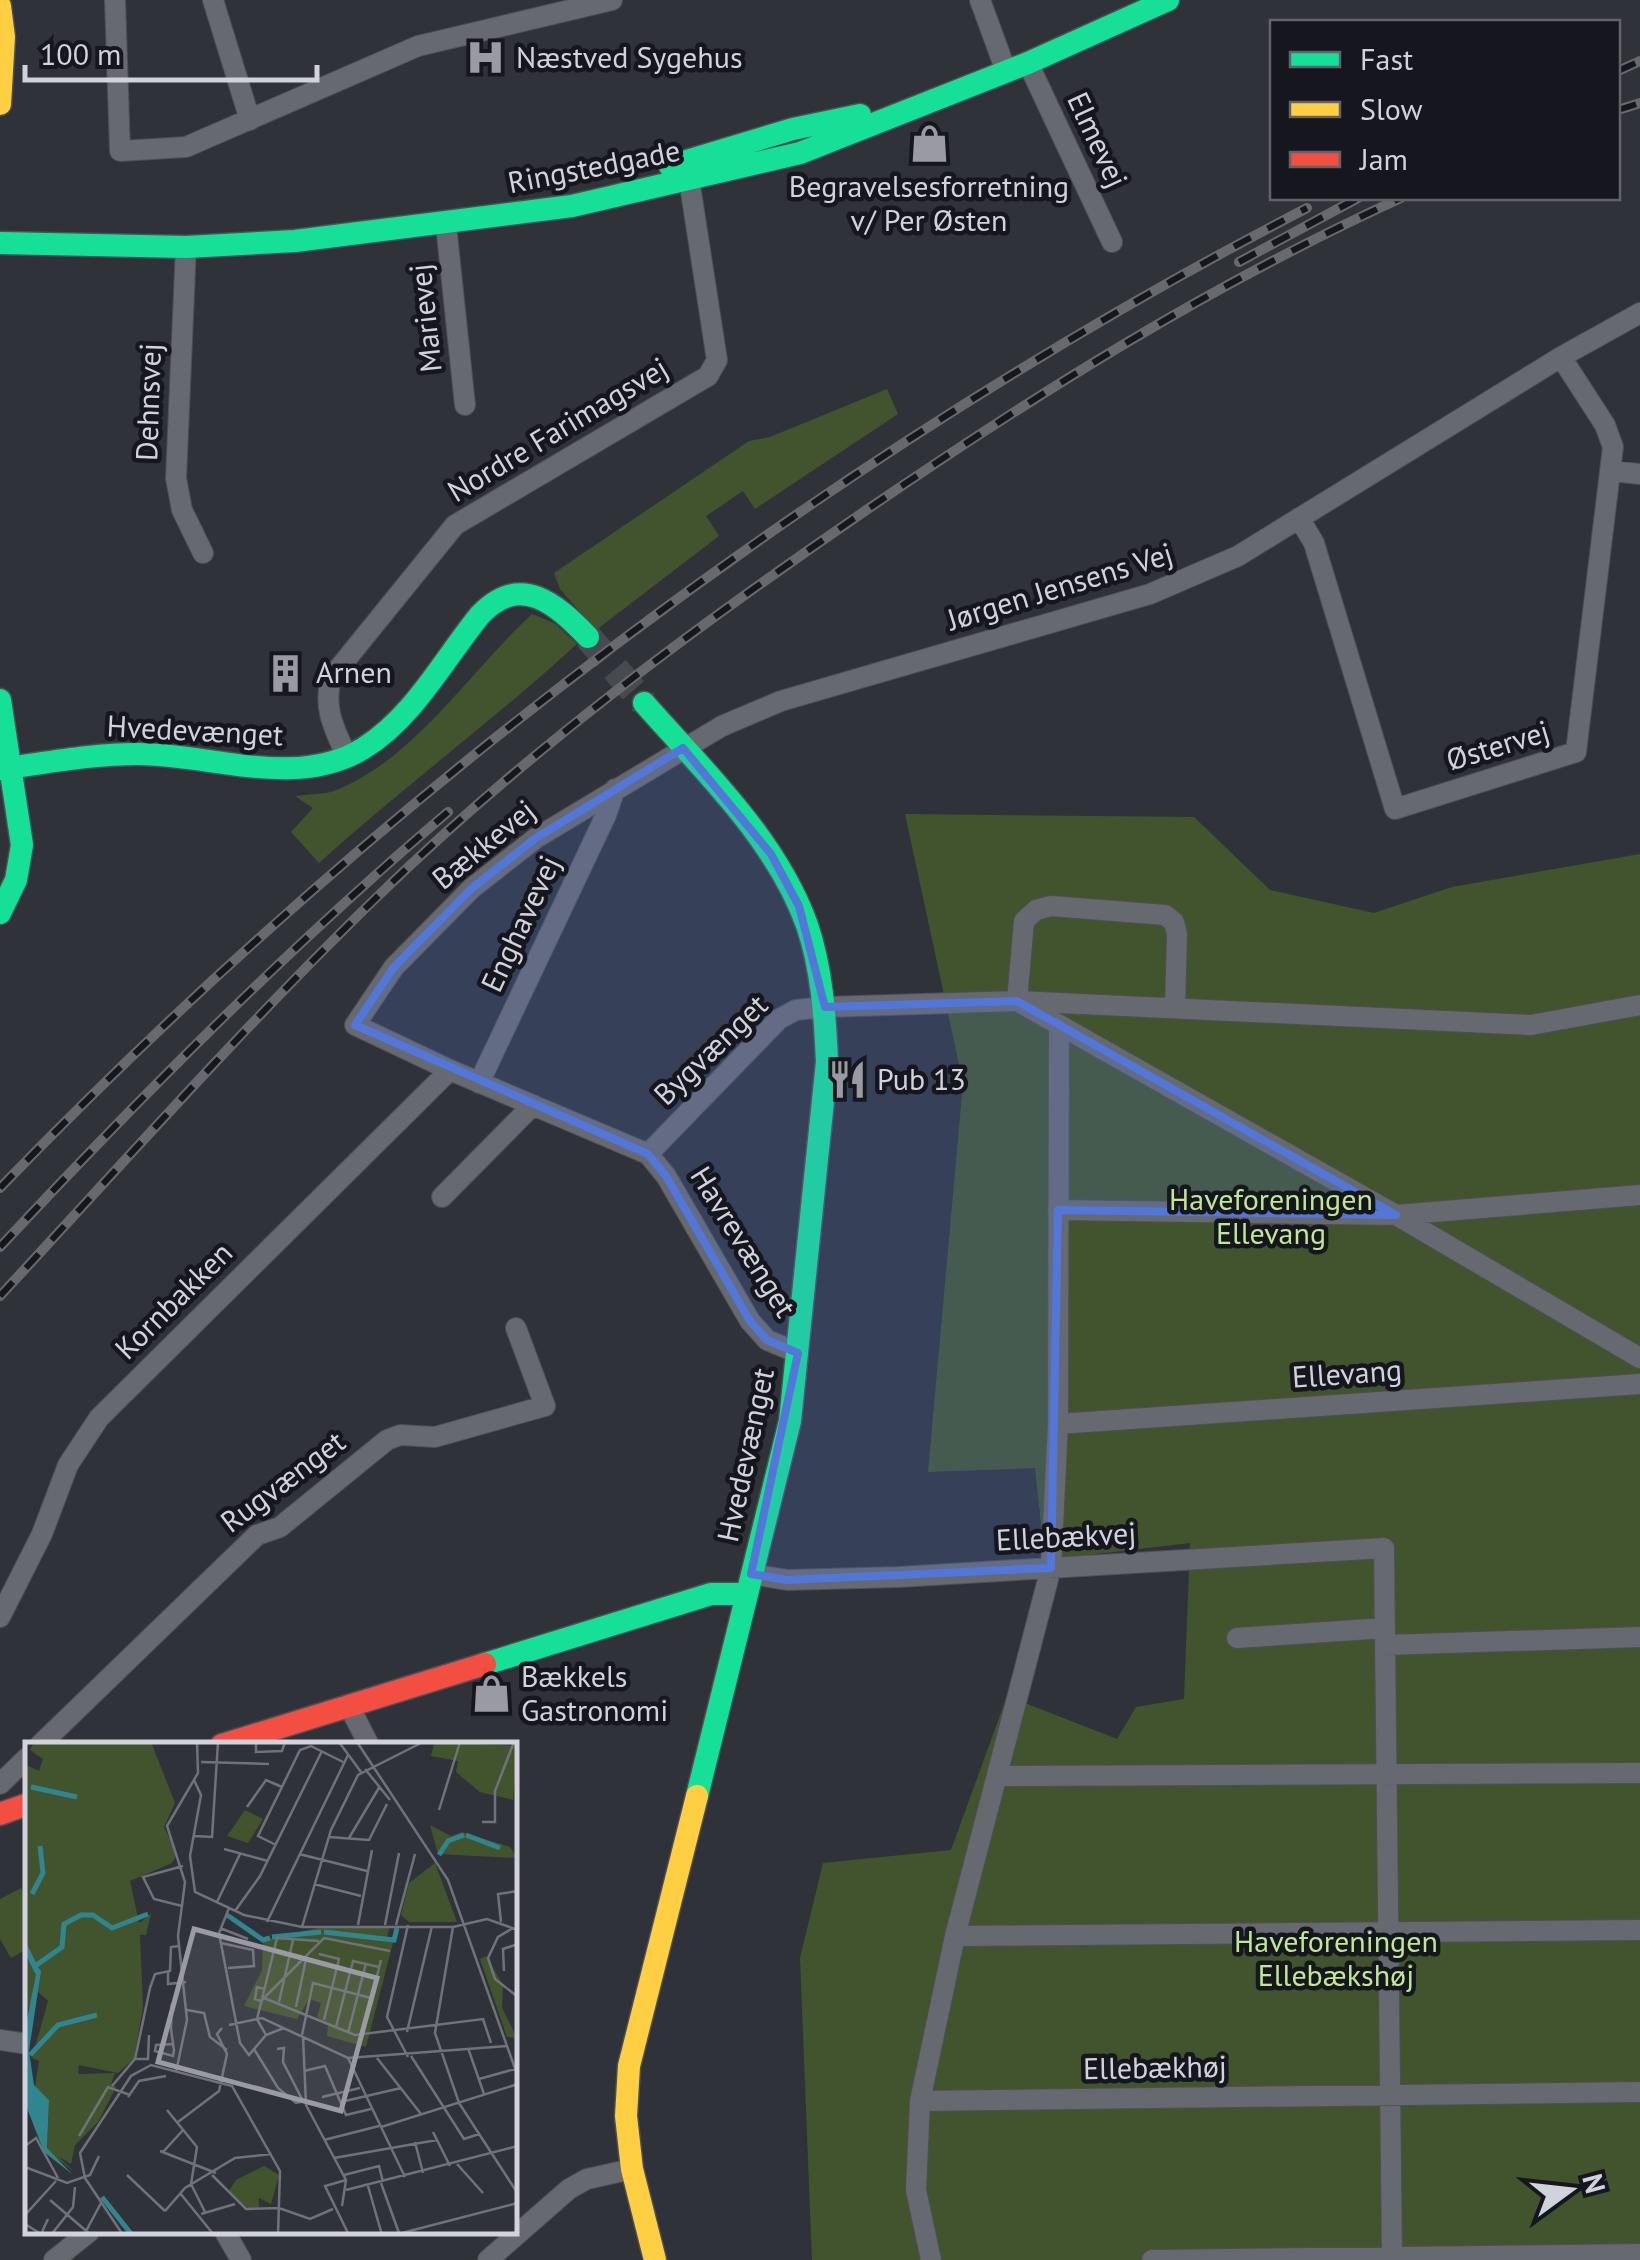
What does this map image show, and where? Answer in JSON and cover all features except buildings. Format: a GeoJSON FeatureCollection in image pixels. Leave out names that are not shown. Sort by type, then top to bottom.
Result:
{"type":"FeatureCollection","features":[{"type":"Feature","properties":{"kind":"street"},"geometry":{"type":"LineString","coordinates":[[115,0],[120,151],[186,147],[418,46],[612,0]]}},
{"type":"Feature","properties":{"kind":"street"},"geometry":{"type":"LineString","coordinates":[[212,0],[250,120]]}},
{"type":"Feature","properties":{"kind":"street","name":"Ringstedgade"},"geometry":{"type":"LineString","coordinates":[[0,242],[186,247],[295,241],[572,206],[800,153],[1017,67],[1168,0]]}},
{"type":"Feature","properties":{"kind":"street","name":"Elmevej"},"geometry":{"type":"LineString","coordinates":[[982,4],[1112,242]]}},
{"type":"Feature","properties":{"kind":"street"},"geometry":{"type":"LineString","coordinates":[[0,6],[4,37],[0,104]]}},
{"type":"Feature","properties":{"kind":"street"},"geometry":{"type":"LineString","coordinates":[[510,214],[793,130],[931,100]]}},
{"type":"Feature","properties":{"kind":"street","name":"Nordre Farimagsvej"},"geometry":{"type":"LineString","coordinates":[[347,756],[327,714],[330,678],[454,525],[708,376],[717,360],[690,179]]}},
{"type":"Feature","properties":{"kind":"street","name":"Marievej"},"geometry":{"type":"LineString","coordinates":[[446,224],[465,405]]}},
{"type":"Feature","properties":{"kind":"street","name":"Dehnsvej"},"geometry":{"type":"LineString","coordinates":[[186,247],[176,478],[182,510],[204,553]]}},
{"type":"Feature","properties":{"kind":"street","name":"Jørgen Jensens Vej"},"geometry":{"type":"LineString","coordinates":[[683,748],[722,726],[782,701],[1150,594],[1238,556],[1561,357],[1640,313]]}},
{"type":"Feature","properties":{"kind":"street","name":"Østervej"},"geometry":{"type":"LineString","coordinates":[[1298,518],[1314,543],[1394,810],[1576,752],[1613,447],[1605,426],[1561,357]]}},
{"type":"Feature","properties":{"kind":"street"},"geometry":{"type":"LineString","coordinates":[[1612,471],[1640,474]]}},
{"type":"Feature","properties":{"kind":"street","name":"Hvedevænget"},"geometry":{"type":"LineString","coordinates":[[4,766],[95,754],[155,754],[233,766],[305,767],[347,756],[373,741],[400,717],[486,608],[508,595],[532,594],[556,606],[588,638]]}},
{"type":"Feature","properties":{"kind":"street"},"geometry":{"type":"LineString","coordinates":[[0,700],[4,766],[22,844],[16,880],[0,913]]}},
{"type":"Feature","properties":{"kind":"street","name":"Hvedevænget"},"geometry":{"type":"LineString","coordinates":[[644,703],[770,854],[790,888],[814,953],[826,1007],[827,1062],[790,1421],[629,2066],[626,2116],[632,2169],[655,2260]]}},
{"type":"Feature","properties":{"kind":"street","name":"Bækkevej"},"geometry":{"type":"LineString","coordinates":[[355,1025],[394,966],[472,888],[536,838],[683,748]]}},
{"type":"Feature","properties":{"kind":"street","name":"Enghavevej"},"geometry":{"type":"LineString","coordinates":[[479,1083],[615,789]]}},
{"type":"Feature","properties":{"kind":"street"},"geometry":{"type":"LineString","coordinates":[[1017,1001],[1024,922],[1036,910],[1050,906],[1165,916],[1174,922],[1178,934],[1175,1008]]}},
{"type":"Feature","properties":{"kind":"street"},"geometry":{"type":"LineString","coordinates":[[826,1007],[1017,1001],[1531,1025],[1640,1006]]}},
{"type":"Feature","properties":{"kind":"street"},"geometry":{"type":"LineString","coordinates":[[1017,1001],[1640,1358]]}},
{"type":"Feature","properties":{"kind":"street","name":"Bygvænget"},"geometry":{"type":"LineString","coordinates":[[648,1154],[779,1019],[796,1010],[826,1007]]}},
{"type":"Feature","properties":{"kind":"street","name":"Havrevænget"},"geometry":{"type":"LineString","coordinates":[[355,1025],[479,1083],[648,1154],[666,1176],[750,1322],[767,1340],[798,1353]]}},
{"type":"Feature","properties":{"kind":"street"},"geometry":{"type":"LineString","coordinates":[[932,2260],[916,2190],[920,2101],[955,1936],[1050,1568],[1058,1424],[1059,1025]]}},
{"type":"Feature","properties":{"kind":"street","name":"Kornbakken"},"geometry":{"type":"LineString","coordinates":[[0,1617],[42,1534],[68,1465],[99,1418],[450,1070]]}},
{"type":"Feature","properties":{"kind":"street"},"geometry":{"type":"LineString","coordinates":[[442,1197],[533,1106]]}},
{"type":"Feature","properties":{"kind":"street"},"geometry":{"type":"LineString","coordinates":[[1058,1210],[1396,1215],[1640,1195]]}},
{"type":"Feature","properties":{"kind":"street","name":"Rugvænget"},"geometry":{"type":"LineString","coordinates":[[43,1742],[257,1535],[280,1527],[387,1440],[400,1435],[435,1437],[545,1406],[516,1328]]}},
{"type":"Feature","properties":{"kind":"street","name":"Ellevang"},"geometry":{"type":"LineString","coordinates":[[1058,1424],[1640,1384]]}},
{"type":"Feature","properties":{"kind":"street","name":"Ellebækvej"},"geometry":{"type":"LineString","coordinates":[[748,1584],[1384,1548],[1385,1637]]}},
{"type":"Feature","properties":{"kind":"street"},"geometry":{"type":"LineString","coordinates":[[232,1742],[748,1584]]}},
{"type":"Feature","properties":{"kind":"street"},"geometry":{"type":"LineString","coordinates":[[1385,1637],[1392,2257]]}},
{"type":"Feature","properties":{"kind":"street"},"geometry":{"type":"LineString","coordinates":[[1237,1638],[1640,1637]]}},
{"type":"Feature","properties":{"kind":"street"},"geometry":{"type":"LineString","coordinates":[[349,1706],[367,1742]]}},
{"type":"Feature","properties":{"kind":"street"},"geometry":{"type":"LineString","coordinates":[[0,1784],[25,1760]]}},
{"type":"Feature","properties":{"kind":"street"},"geometry":{"type":"LineString","coordinates":[[998,1776],[1640,1773]]}},
{"type":"Feature","properties":{"kind":"street"},"geometry":{"type":"LineString","coordinates":[[955,1936],[1640,1930]]}},
{"type":"Feature","properties":{"kind":"street"},"geometry":{"type":"LineString","coordinates":[[0,2040],[25,2044]]}},
{"type":"Feature","properties":{"kind":"street","name":"Ellebækhøj"},"geometry":{"type":"LineString","coordinates":[[920,2101],[1640,2092]]}},
{"type":"Feature","properties":{"kind":"street"},"geometry":{"type":"LineString","coordinates":[[518,2234],[569,2189],[588,2179],[632,2169]]}},
{"type":"Feature","properties":{"kind":"street"},"geometry":{"type":"LineString","coordinates":[[54,2260],[85,2235]]}},
{"type":"Feature","properties":{"kind":"street"},"geometry":{"type":"LineString","coordinates":[[227,2235],[240,2260]]}},
{"type":"Feature","properties":{"kind":"street"},"geometry":{"type":"LineString","coordinates":[[488,2260],[517,2235]]}},
{"type":"Feature","properties":{"kind":"street"},"geometry":{"type":"LineString","coordinates":[[1152,2260],[1640,2254]]}},
{"type":"Feature","properties":{"kind":"highlighted area"},"geometry":{"type":"Polygon","coordinates":[[[683,748],[771,854],[799,906],[825,1007],[1017,1001],[1396,1215],[1058,1210],[1051,1568],[787,1580],[751,1574],[798,1353],[767,1340],[750,1321],[666,1176],[648,1154],[355,1025],[394,967],[472,888],[536,838],[683,748]]]}},
{"type":"Feature","properties":{"kind":"green space"},"geometry":{"type":"Polygon","coordinates":[[[887,389],[898,414],[755,509],[743,491],[706,516],[719,536],[596,630],[560,589],[554,573],[749,441],[770,437],[887,389]]]}},
{"type":"Feature","properties":{"kind":"green space"},"geometry":{"type":"Polygon","coordinates":[[[532,614],[554,623],[577,644],[319,863],[291,832],[313,808],[295,796],[334,791],[390,758],[440,712],[532,614]]]}},
{"type":"Feature","properties":{"kind":"green space"},"geometry":{"type":"Polygon","coordinates":[[[905,814],[1194,817],[1270,890],[1374,913],[1452,887],[1640,854],[1640,2260],[812,2260],[800,1958],[823,1863],[951,1850],[1007,1696],[1117,1739],[1136,1707],[1184,1699],[1190,1543],[1045,1560],[1035,1468],[928,1472],[963,1083],[905,814]]]}},
{"type":"Feature","properties":{"kind":"green space"},"geometry":{"type":"Polygon","coordinates":[[[21,1888],[25,1896],[25,1950],[11,1958],[0,1939],[0,1899],[21,1888]]]}},
{"type":"Feature","properties":{"kind":"tunnel"},"geometry":{"type":"LineString","coordinates":[[588,637],[644,703]]}},
{"type":"Feature","properties":{"kind":"railway"},"geometry":{"type":"LineString","coordinates":[[1620,70],[1640,61]]}},
{"type":"Feature","properties":{"kind":"railway"},"geometry":{"type":"LineString","coordinates":[[1620,109],[1640,103]]}},
{"type":"Feature","properties":{"kind":"railway"},"geometry":{"type":"LineString","coordinates":[[1239,262],[1354,200]]}},
{"type":"Feature","properties":{"kind":"railway"},"geometry":{"type":"LineString","coordinates":[[0,1296],[329,944],[434,843],[613,693],[801,555],[1060,383],[1193,304],[1397,200]]}},
{"type":"Feature","properties":{"kind":"railway"},"geometry":{"type":"LineString","coordinates":[[0,1188],[144,1045],[295,906],[452,773],[614,646],[782,525],[954,411],[1129,305],[1307,208]]}},
{"type":"Feature","properties":{"kind":"railway"},"geometry":{"type":"LineString","coordinates":[[0,1247],[218,1023],[448,812]]}},
{"type":"Feature","properties":{"kind":"traffic: fast"},"geometry":{"type":"LineString","coordinates":[[0,243],[186,247],[295,241],[572,206],[800,153],[1028,63],[1168,0]]}},
{"type":"Feature","properties":{"kind":"traffic: fast"},"geometry":{"type":"LineString","coordinates":[[670,166],[793,129],[860,115]]}},
{"type":"Feature","properties":{"kind":"traffic: fast"},"geometry":{"type":"LineString","coordinates":[[0,769],[138,754],[253,767],[310,767],[338,760],[382,735],[413,704],[480,615],[495,602],[524,594],[537,598],[551,604],[588,637]]}},
{"type":"Feature","properties":{"kind":"traffic: fast"},"geometry":{"type":"LineString","coordinates":[[0,700],[22,845],[16,880],[0,913]]}},
{"type":"Feature","properties":{"kind":"traffic: fast"},"geometry":{"type":"LineString","coordinates":[[644,703],[736,807],[777,863],[794,894],[816,958],[827,1062],[790,1421],[697,1796]]}},
{"type":"Feature","properties":{"kind":"traffic: fast"},"geometry":{"type":"LineString","coordinates":[[485,1664],[711,1594],[746,1594]]}},
{"type":"Feature","properties":{"kind":"traffic: slow"},"geometry":{"type":"LineString","coordinates":[[0,6],[4,37],[0,104]]}},
{"type":"Feature","properties":{"kind":"traffic: slow"},"geometry":{"type":"LineString","coordinates":[[655,2260],[632,2169],[626,2116],[629,2066],[697,1796]]}},
{"type":"Feature","properties":{"kind":"traffic: jam"},"geometry":{"type":"LineString","coordinates":[[232,1742],[485,1664]]}},
{"type":"Feature","properties":{"kind":"traffic: jam"},"geometry":{"type":"LineString","coordinates":[[0,1814],[25,1805]]}},
{"type":"Feature","properties":{"kind":"place","name":"Næstved Sygehus"},"geometry":{"type":"Point","coordinates":[486,58]}},
{"type":"Feature","properties":{"kind":"place","name":"Begravelsesforretning v/ Per Østen"},"geometry":{"type":"Point","coordinates":[929,143]}},
{"type":"Feature","properties":{"kind":"place","name":"Arnen"},"geometry":{"type":"Point","coordinates":[286,673]}},
{"type":"Feature","properties":{"kind":"place","name":"Pub 13"},"geometry":{"type":"Point","coordinates":[847,1080]}},
{"type":"Feature","properties":{"kind":"place","name":"Bækkels Gastronomi"},"geometry":{"type":"Point","coordinates":[491,1694]}},
{"type":"Feature","properties":{"kind":"park label","name":"Haveforeningen Ellevang"},"geometry":{"type":"Point","coordinates":[1271,1217]}},
{"type":"Feature","properties":{"kind":"park label","name":"Haveforeningen Ellebækshøj"},"geometry":{"type":"Point","coordinates":[1336,1959]}}]}
